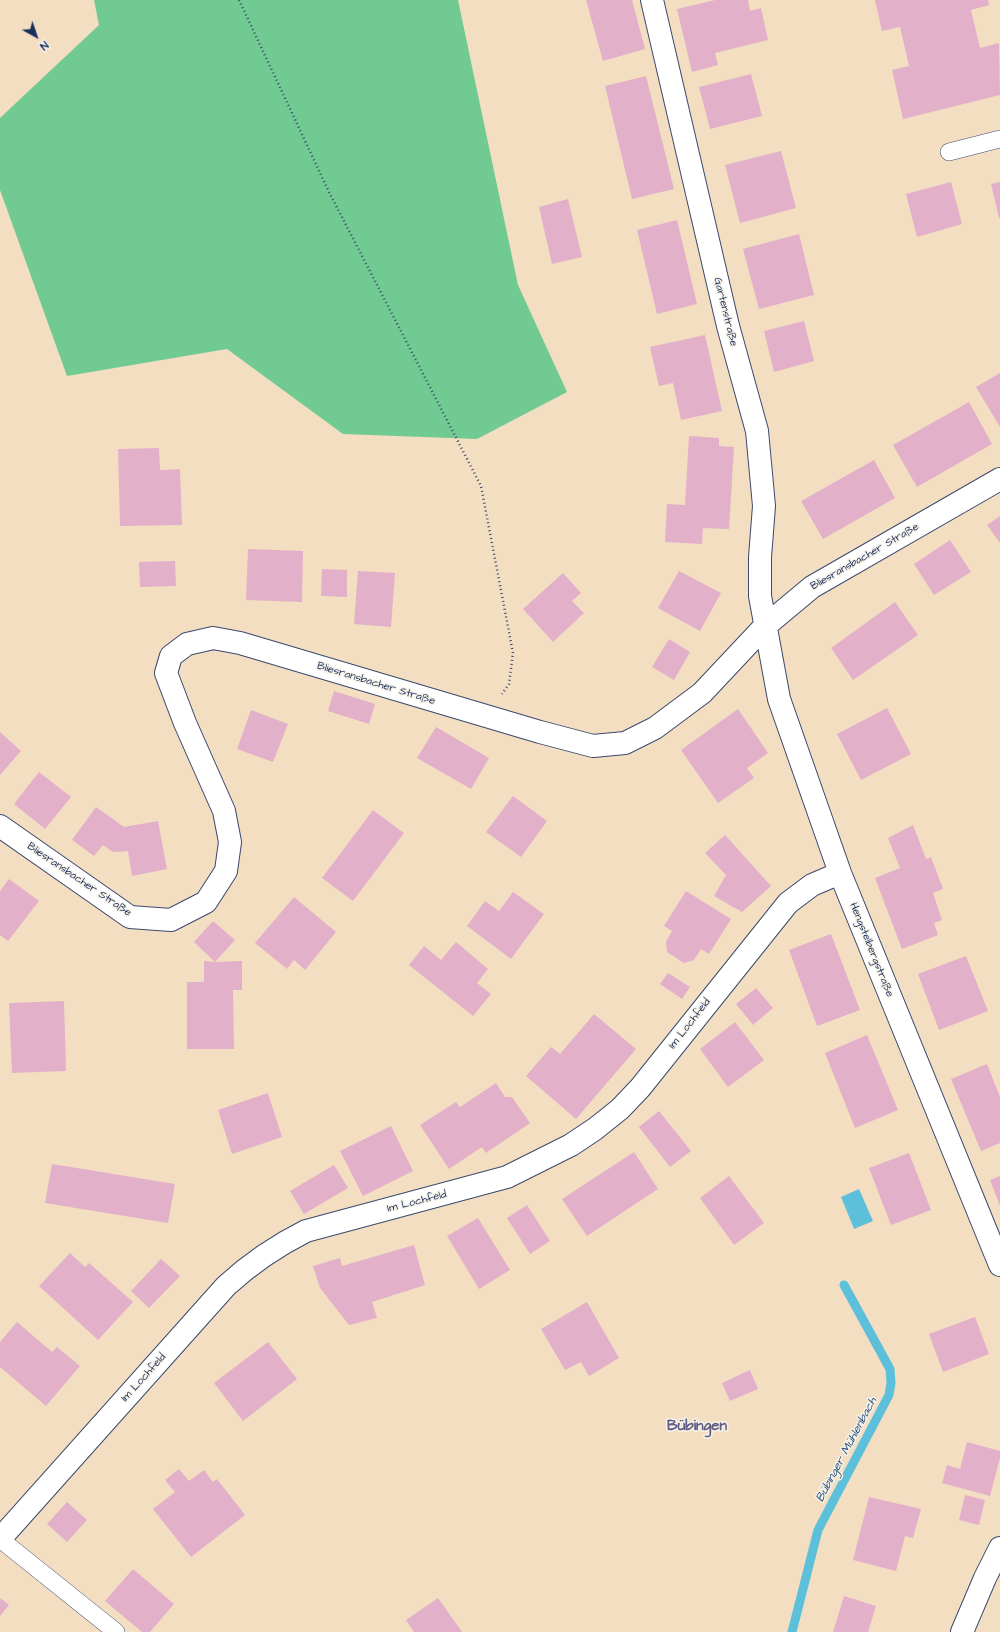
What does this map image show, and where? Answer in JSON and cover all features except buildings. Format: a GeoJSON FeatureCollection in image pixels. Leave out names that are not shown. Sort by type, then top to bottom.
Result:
{"type":"FeatureCollection","features":[{"type":"Feature","properties":{"kind":"street","name":"Gartenstraße"},"geometry":{"type":"LineString","coordinates":[[652,0],[728,326],[757,431],[764,506],[760,557],[760,596],[764,627]]}},
{"type":"Feature","properties":{"kind":"street","name":"Bliesransbacher Straße"},"geometry":{"type":"LineString","coordinates":[[0,826],[130,917],[171,920],[206,902],[226,871],[230,842],[224,811],[185,723],[166,673],[171,656],[187,644],[213,638],[240,643],[486,717],[593,746],[625,743],[655,728],[702,693],[764,627],[812,587],[1000,479]]}},
{"type":"Feature","properties":{"kind":"street","name":"Hengstelbergstraße"},"geometry":{"type":"LineString","coordinates":[[764,627],[779,699],[840,873],[1000,1265]]}},
{"type":"Feature","properties":{"kind":"street","name":"Im Lochfeld"},"geometry":{"type":"LineString","coordinates":[[0,1539],[226,1286],[248,1265],[278,1245],[306,1231],[507,1177],[577,1141],[620,1110],[640,1088],[788,903],[812,885],[840,873]]}},
{"type":"Feature","properties":{"kind":"street"},"geometry":{"type":"LineString","coordinates":[[962,1632],[985,1578],[1000,1548]]}},
{"type":"Feature","properties":{"kind":"lane"},"geometry":{"type":"LineString","coordinates":[[949,152],[1000,139]]}},
{"type":"Feature","properties":{"kind":"lane"},"geometry":{"type":"LineString","coordinates":[[0,1539],[116,1632]]}},
{"type":"Feature","properties":{"kind":"path"},"geometry":{"type":"LineString","coordinates":[[239,0],[329,192],[481,486],[513,653],[508,684],[486,717]]}},
{"type":"Feature","properties":{"kind":"green space"},"geometry":{"type":"Polygon","coordinates":[[[94,0],[458,0],[518,285],[567,392],[477,439],[343,434],[227,349],[67,376],[0,190],[0,118],[99,25],[94,0]]]}},
{"type":"Feature","properties":{"kind":"water"},"geometry":{"type":"Polygon","coordinates":[[[859,1189],[873,1221],[854,1229],[841,1197],[859,1189]]]}},
{"type":"Feature","properties":{"kind":"waterway","name":"Bübinger Mühlenbach"},"geometry":{"type":"LineString","coordinates":[[792,1632],[818,1530],[889,1395],[891,1383],[890,1369],[844,1285]]}},
{"type":"Feature","properties":{"kind":"district","name":"Bübingen"},"geometry":{"type":"Point","coordinates":[697,1427]}}]}
